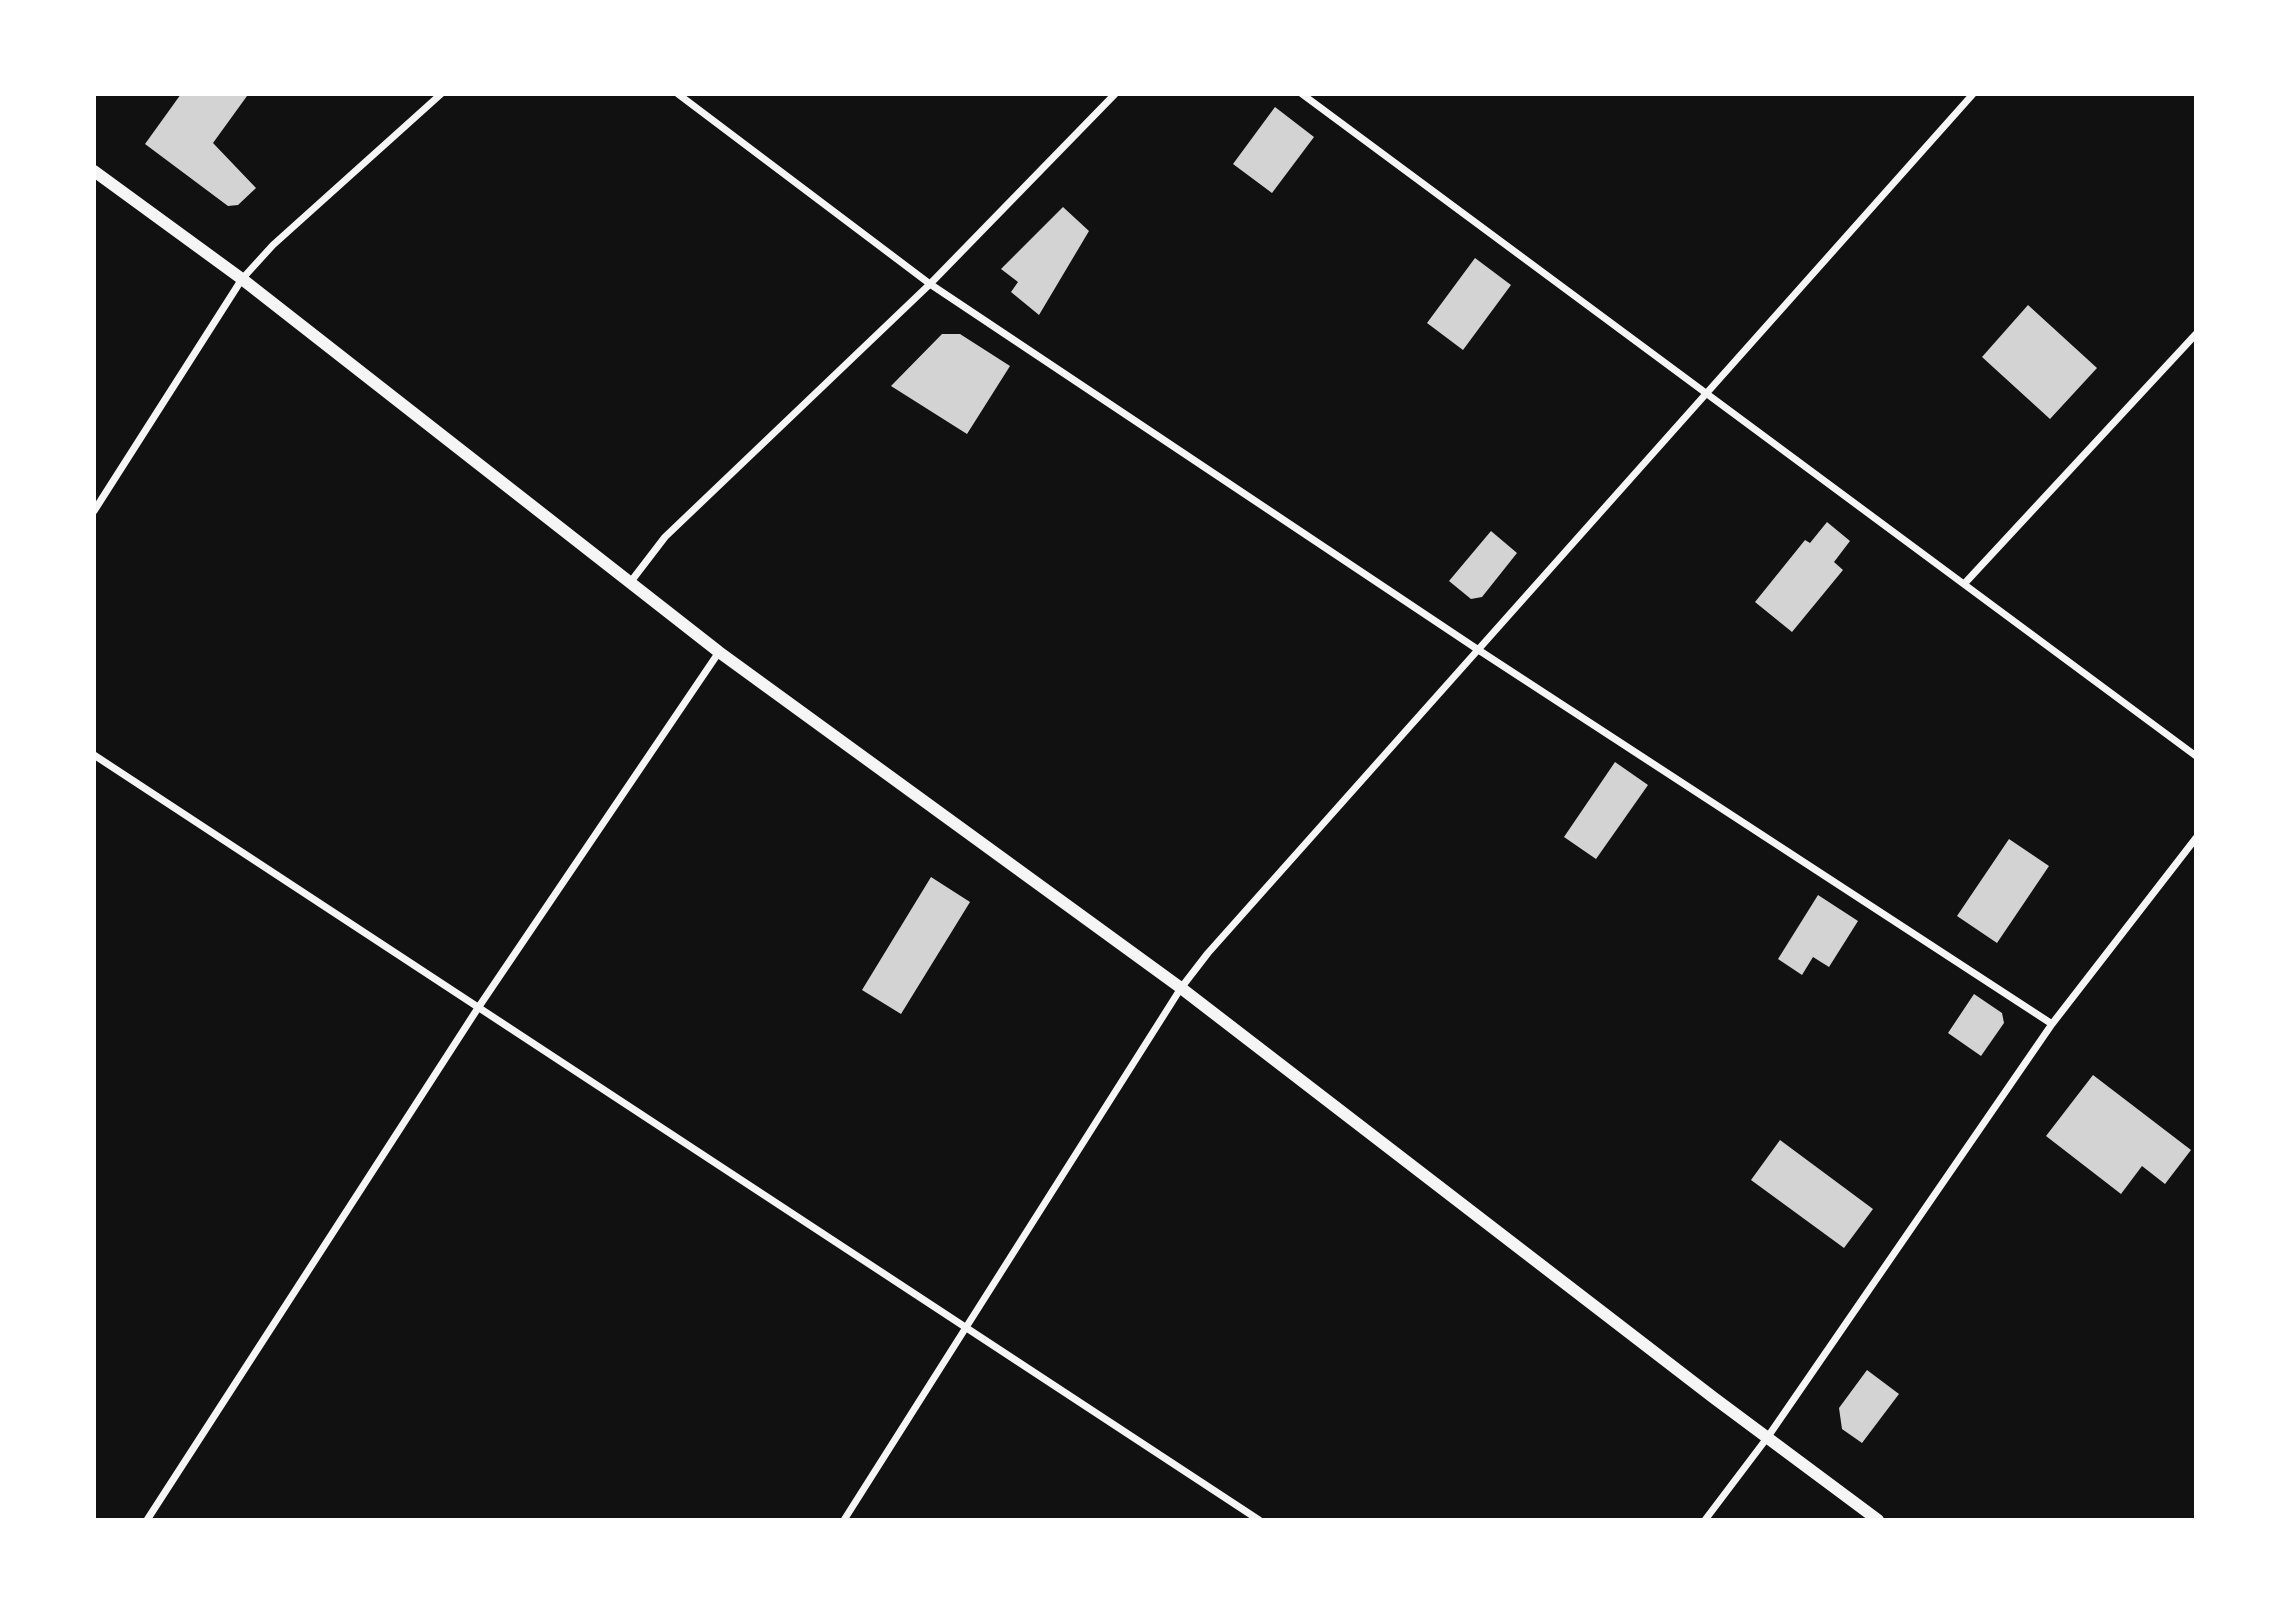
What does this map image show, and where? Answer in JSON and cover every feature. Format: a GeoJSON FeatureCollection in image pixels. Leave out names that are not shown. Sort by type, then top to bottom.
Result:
{"type":"FeatureCollection","features":[{"type":"Feature","properties":{"kind":"street"},"geometry":{"type":"LineString","coordinates":[[94,511],[242,279],[273,245],[441,94]]}},
{"type":"Feature","properties":{"kind":"street"},"geometry":{"type":"LineString","coordinates":[[678,94],[930,284],[1477,649],[2052,1024]]}},
{"type":"Feature","properties":{"kind":"street"},"geometry":{"type":"LineString","coordinates":[[629,584],[665,537],[930,284],[1115,94]]}},
{"type":"Feature","properties":{"kind":"street"},"geometry":{"type":"LineString","coordinates":[[1302,94],[2196,756]]}},
{"type":"Feature","properties":{"kind":"street"},"geometry":{"type":"LineString","coordinates":[[844,1520],[1181,988],[1477,649],[1708,394],[1973,94]]}},
{"type":"Feature","properties":{"kind":"street"},"geometry":{"type":"LineString","coordinates":[[94,171],[242,279],[629,584],[1181,988],[1767,1438],[1878,1520]]}},
{"type":"Feature","properties":{"kind":"street"},"geometry":{"type":"LineString","coordinates":[[1965,583],[2196,334]]}},
{"type":"Feature","properties":{"kind":"street"},"geometry":{"type":"LineString","coordinates":[[147,1520],[478,1007],[719,652]]}},
{"type":"Feature","properties":{"kind":"street"},"geometry":{"type":"LineString","coordinates":[[94,755],[1259,1520]]}},
{"type":"Feature","properties":{"kind":"street"},"geometry":{"type":"LineString","coordinates":[[1704,1520],[1767,1438],[2052,1024],[2196,838]]}},
{"type":"Feature","properties":{"kind":"building"},"geometry":{"type":"Polygon","coordinates":[[[181,94],[247,96],[213,143],[256,188],[238,205],[228,206],[145,144],[181,94]]]}},
{"type":"Feature","properties":{"kind":"building"},"geometry":{"type":"Polygon","coordinates":[[[1275,107],[1314,137],[1272,193],[1233,164],[1275,107]]]}},
{"type":"Feature","properties":{"kind":"building"},"geometry":{"type":"Polygon","coordinates":[[[1063,207],[1089,231],[1039,315],[1011,292],[1018,282],[1001,269],[1063,207]]]}},
{"type":"Feature","properties":{"kind":"building"},"geometry":{"type":"Polygon","coordinates":[[[1475,258],[1511,285],[1463,350],[1427,323],[1475,258]]]}},
{"type":"Feature","properties":{"kind":"building"},"geometry":{"type":"Polygon","coordinates":[[[2028,305],[2097,368],[2050,419],[1982,357],[2028,305]]]}},
{"type":"Feature","properties":{"kind":"building"},"geometry":{"type":"Polygon","coordinates":[[[942,334],[960,334],[1010,366],[967,434],[891,386],[942,334]]]}},
{"type":"Feature","properties":{"kind":"building"},"geometry":{"type":"Polygon","coordinates":[[[1827,522],[1850,541],[1834,562],[1843,570],[1792,632],[1755,602],[1805,540],[1810,543],[1827,522]]]}},
{"type":"Feature","properties":{"kind":"building"},"geometry":{"type":"Polygon","coordinates":[[[1491,531],[1517,553],[1482,597],[1471,599],[1449,581],[1491,531]]]}},
{"type":"Feature","properties":{"kind":"building"},"geometry":{"type":"Polygon","coordinates":[[[1615,762],[1648,785],[1596,859],[1564,837],[1615,762]]]}},
{"type":"Feature","properties":{"kind":"building"},"geometry":{"type":"Polygon","coordinates":[[[2009,839],[2049,866],[1997,943],[1957,916],[2009,839]]]}},
{"type":"Feature","properties":{"kind":"building"},"geometry":{"type":"Polygon","coordinates":[[[931,877],[970,902],[901,1014],[862,990],[931,877]]]}},
{"type":"Feature","properties":{"kind":"building"},"geometry":{"type":"Polygon","coordinates":[[[1818,895],[1858,921],[1829,967],[1813,957],[1802,975],[1778,959],[1818,895]]]}},
{"type":"Feature","properties":{"kind":"building"},"geometry":{"type":"Polygon","coordinates":[[[1974,994],[2002,1013],[2004,1023],[1981,1056],[1948,1033],[1974,994]]]}},
{"type":"Feature","properties":{"kind":"building"},"geometry":{"type":"Polygon","coordinates":[[[2093,1075],[2191,1150],[2165,1184],[2142,1166],[2121,1194],[2046,1136],[2093,1075]]]}},
{"type":"Feature","properties":{"kind":"building"},"geometry":{"type":"Polygon","coordinates":[[[1780,1140],[1873,1209],[1844,1248],[1751,1180],[1780,1140]]]}},
{"type":"Feature","properties":{"kind":"building"},"geometry":{"type":"Polygon","coordinates":[[[1867,1370],[1899,1394],[1862,1443],[1842,1429],[1839,1408],[1867,1370]]]}}]}
